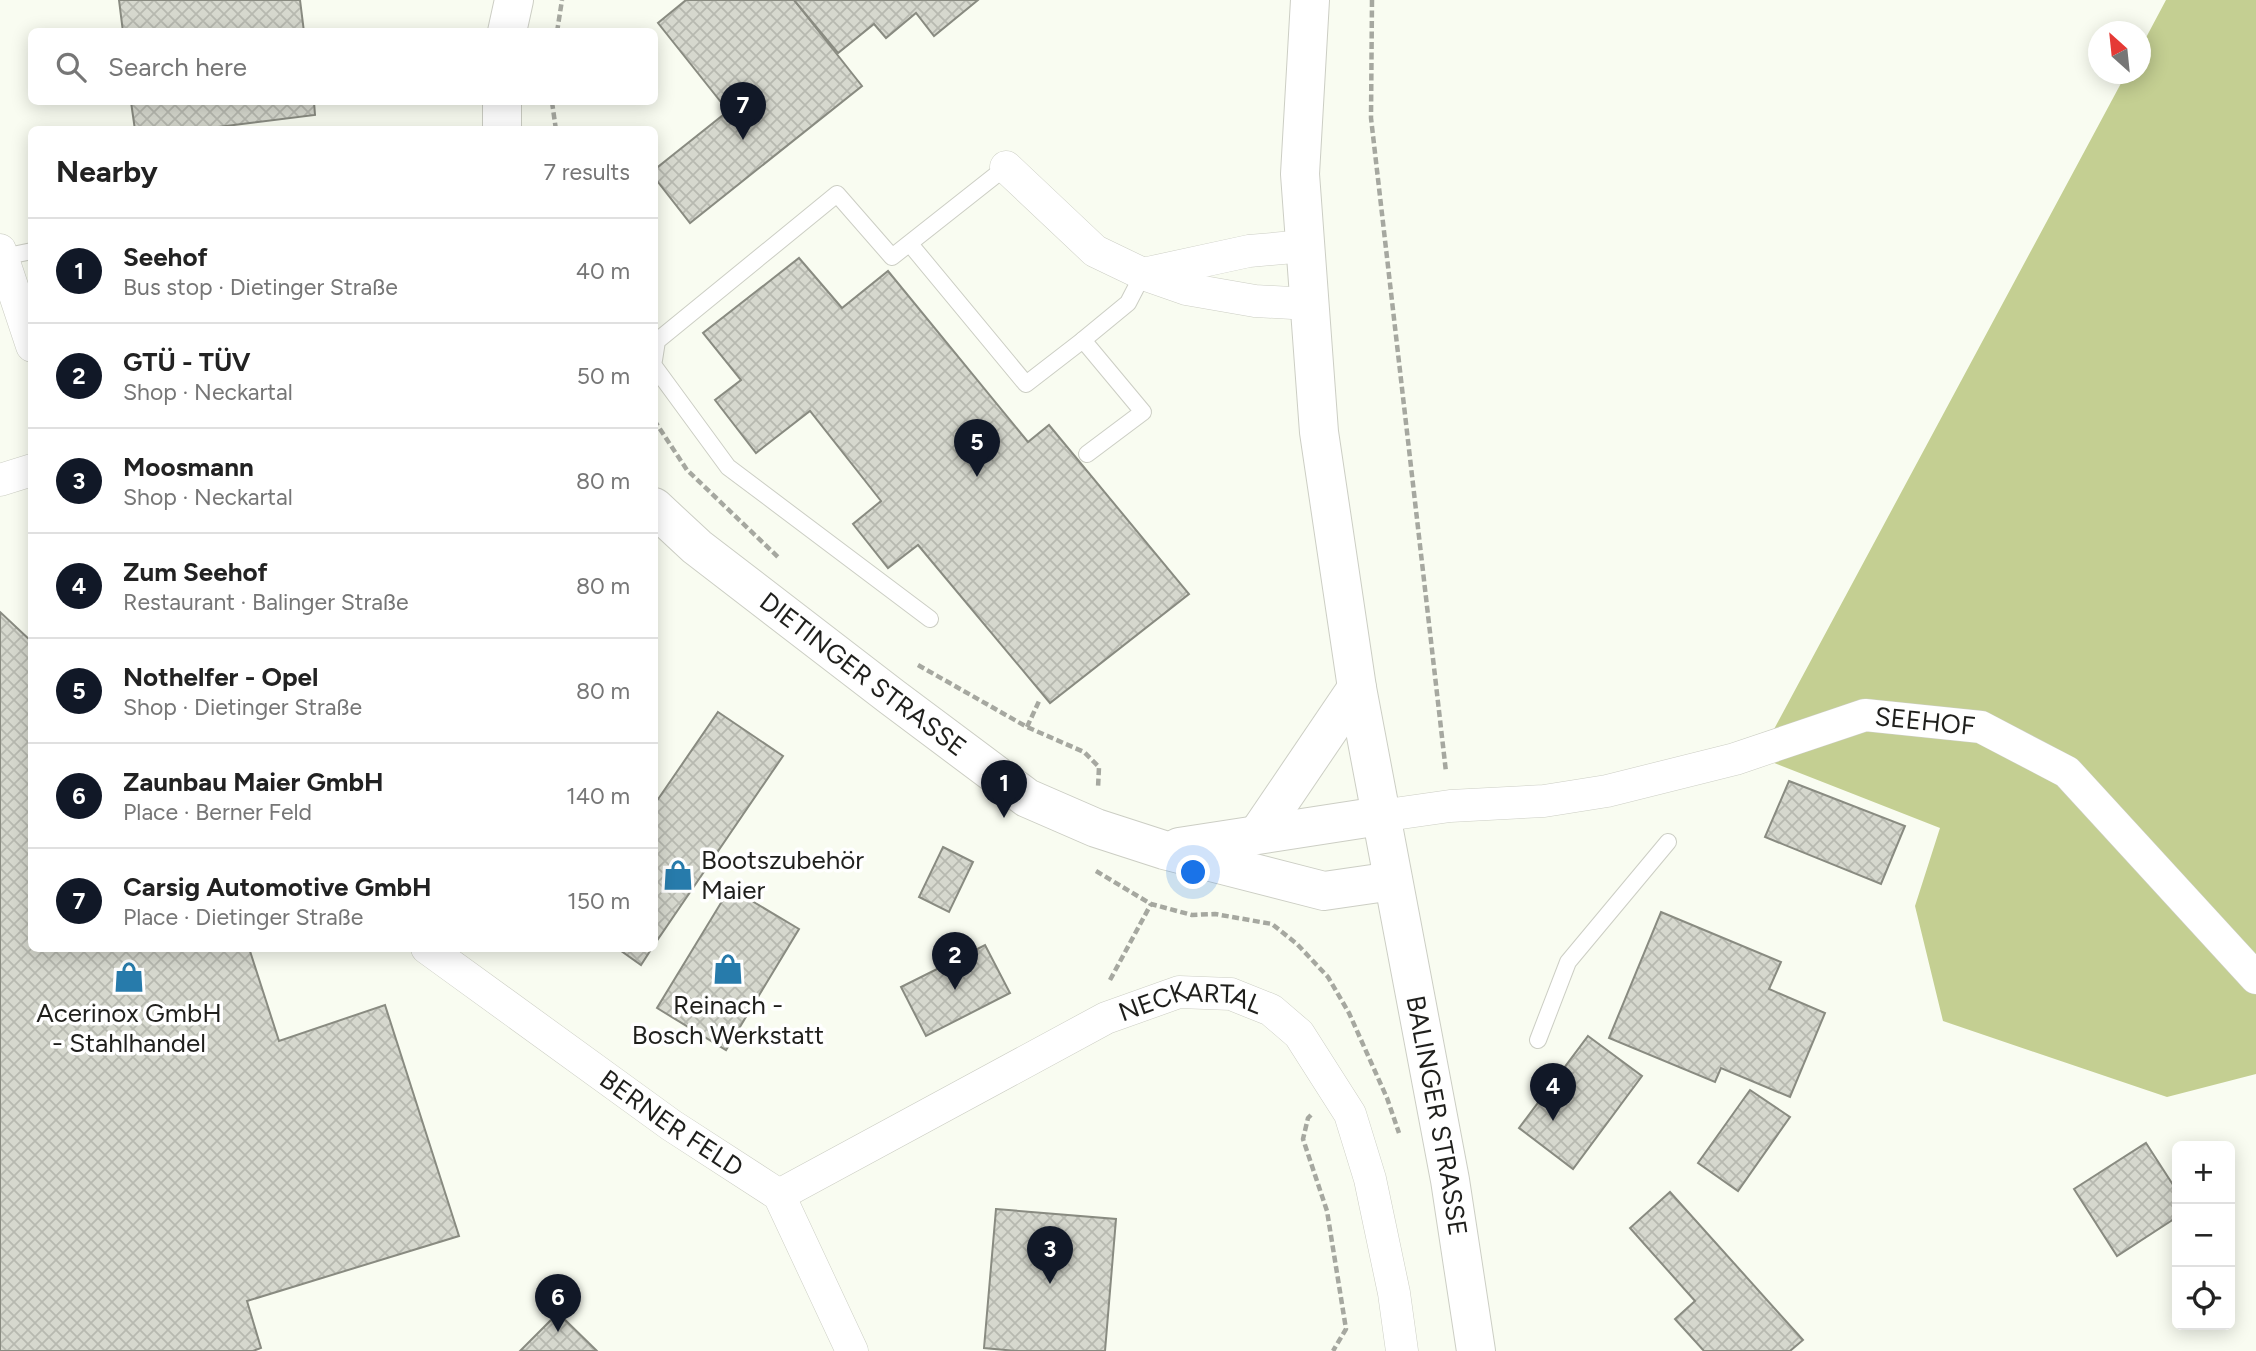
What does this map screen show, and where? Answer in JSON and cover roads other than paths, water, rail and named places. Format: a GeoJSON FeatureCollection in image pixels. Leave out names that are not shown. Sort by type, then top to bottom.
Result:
{"type":"FeatureCollection","features":[{"type":"Feature","properties":{"kind":"main road"},"geometry":{"type":"LineString","coordinates":[[508,28],[514,0]]}},
{"type":"Feature","properties":{"kind":"main road","name":"BALINGER STRASSE"},"geometry":{"type":"LineString","coordinates":[[1310,0],[1300,174],[1319,432],[1357,688],[1450,1180],[1476,1351]]}},
{"type":"Feature","properties":{"kind":"main road"},"geometry":{"type":"LineString","coordinates":[[502,105],[502,126]]}},
{"type":"Feature","properties":{"kind":"main road","name":"DIETINGER STRASSE"},"geometry":{"type":"LineString","coordinates":[[658,511],[697,547],[1027,798],[1096,828],[1164,850],[1325,891],[1393,881]]}},
{"type":"Feature","properties":{"kind":"main road"},"geometry":{"type":"LineString","coordinates":[[1258,834],[1357,688]]}},
{"type":"Feature","properties":{"kind":"main road","name":"DIETINGER STRASSE"},"geometry":{"type":"LineString","coordinates":[[1164,850],[1380,816]]}},
{"type":"Feature","properties":{"kind":"street"},"geometry":{"type":"LineString","coordinates":[[1006,167],[1096,251],[1143,274],[1186,289],[1255,301],[1310,304]]}},
{"type":"Feature","properties":{"kind":"street"},"geometry":{"type":"LineString","coordinates":[[1143,274],[1249,251],[1305,246]]}},
{"type":"Feature","properties":{"kind":"street"},"geometry":{"type":"LineString","coordinates":[[11,252],[28,328]]}},
{"type":"Feature","properties":{"kind":"street"},"geometry":{"type":"LineString","coordinates":[[0,480],[28,471]]}},
{"type":"Feature","properties":{"kind":"street","name":"SEEHOF"},"geometry":{"type":"LineString","coordinates":[[1380,816],[1450,806],[1544,801],[1607,791],[1735,759],[1865,715],[1981,727],[2067,772],[2256,978]]}},
{"type":"Feature","properties":{"kind":"street","name":"BERNER FELD"},"geometry":{"type":"LineString","coordinates":[[433,952],[671,1125],[779,1195]]}},
{"type":"Feature","properties":{"kind":"street","name":"NECKARTAL"},"geometry":{"type":"LineString","coordinates":[[779,1195],[1106,1018],[1179,992],[1231,994],[1271,1010],[1299,1034],[1350,1114],[1370,1179],[1394,1293],[1402,1351]]}},
{"type":"Feature","properties":{"kind":"street"},"geometry":{"type":"LineString","coordinates":[[779,1195],[852,1351]]}},
{"type":"Feature","properties":{"kind":"lane"},"geometry":{"type":"LineString","coordinates":[[658,340],[836,194],[892,257],[1006,167]]}},
{"type":"Feature","properties":{"kind":"lane"},"geometry":{"type":"LineString","coordinates":[[910,244],[1026,384],[1128,303],[1143,274]]}},
{"type":"Feature","properties":{"kind":"lane"},"geometry":{"type":"LineString","coordinates":[[1083,340],[1143,412],[1087,454]]}},
{"type":"Feature","properties":{"kind":"lane"},"geometry":{"type":"LineString","coordinates":[[658,371],[728,467],[930,619]]}},
{"type":"Feature","properties":{"kind":"lane"},"geometry":{"type":"LineString","coordinates":[[1538,1040],[1568,962],[1668,842]]}},
{"type":"Feature","properties":{"kind":"place","name":"Carsig Automotive GmbH"},"geometry":{"type":"Point","coordinates":[743,140]}},
{"type":"Feature","properties":{"kind":"place","name":"Nothelfer - Opel"},"geometry":{"type":"Point","coordinates":[977,477]}},
{"type":"Feature","properties":{"kind":"place","name":"Seehof"},"geometry":{"type":"Point","coordinates":[1004,818]}},
{"type":"Feature","properties":{"kind":"place","name":"Bootszubehör Maier"},"geometry":{"type":"Point","coordinates":[678,875]}},
{"type":"Feature","properties":{"kind":"place","name":"Reinach - Bosch Werkstatt"},"geometry":{"type":"Point","coordinates":[728,969]}},
{"type":"Feature","properties":{"kind":"place","name":"Acerinox GmbH - Stahlhandel"},"geometry":{"type":"Point","coordinates":[129,977]}},
{"type":"Feature","properties":{"kind":"place","name":"GTÜ - TÜV"},"geometry":{"type":"Point","coordinates":[955,990]}},
{"type":"Feature","properties":{"kind":"place","name":"Zum Seehof"},"geometry":{"type":"Point","coordinates":[1553,1121]}},
{"type":"Feature","properties":{"kind":"place","name":"Moosmann"},"geometry":{"type":"Point","coordinates":[1050,1284]}},
{"type":"Feature","properties":{"kind":"place","name":"Zaunbau Maier GmbH"},"geometry":{"type":"Point","coordinates":[558,1332]}}]}
